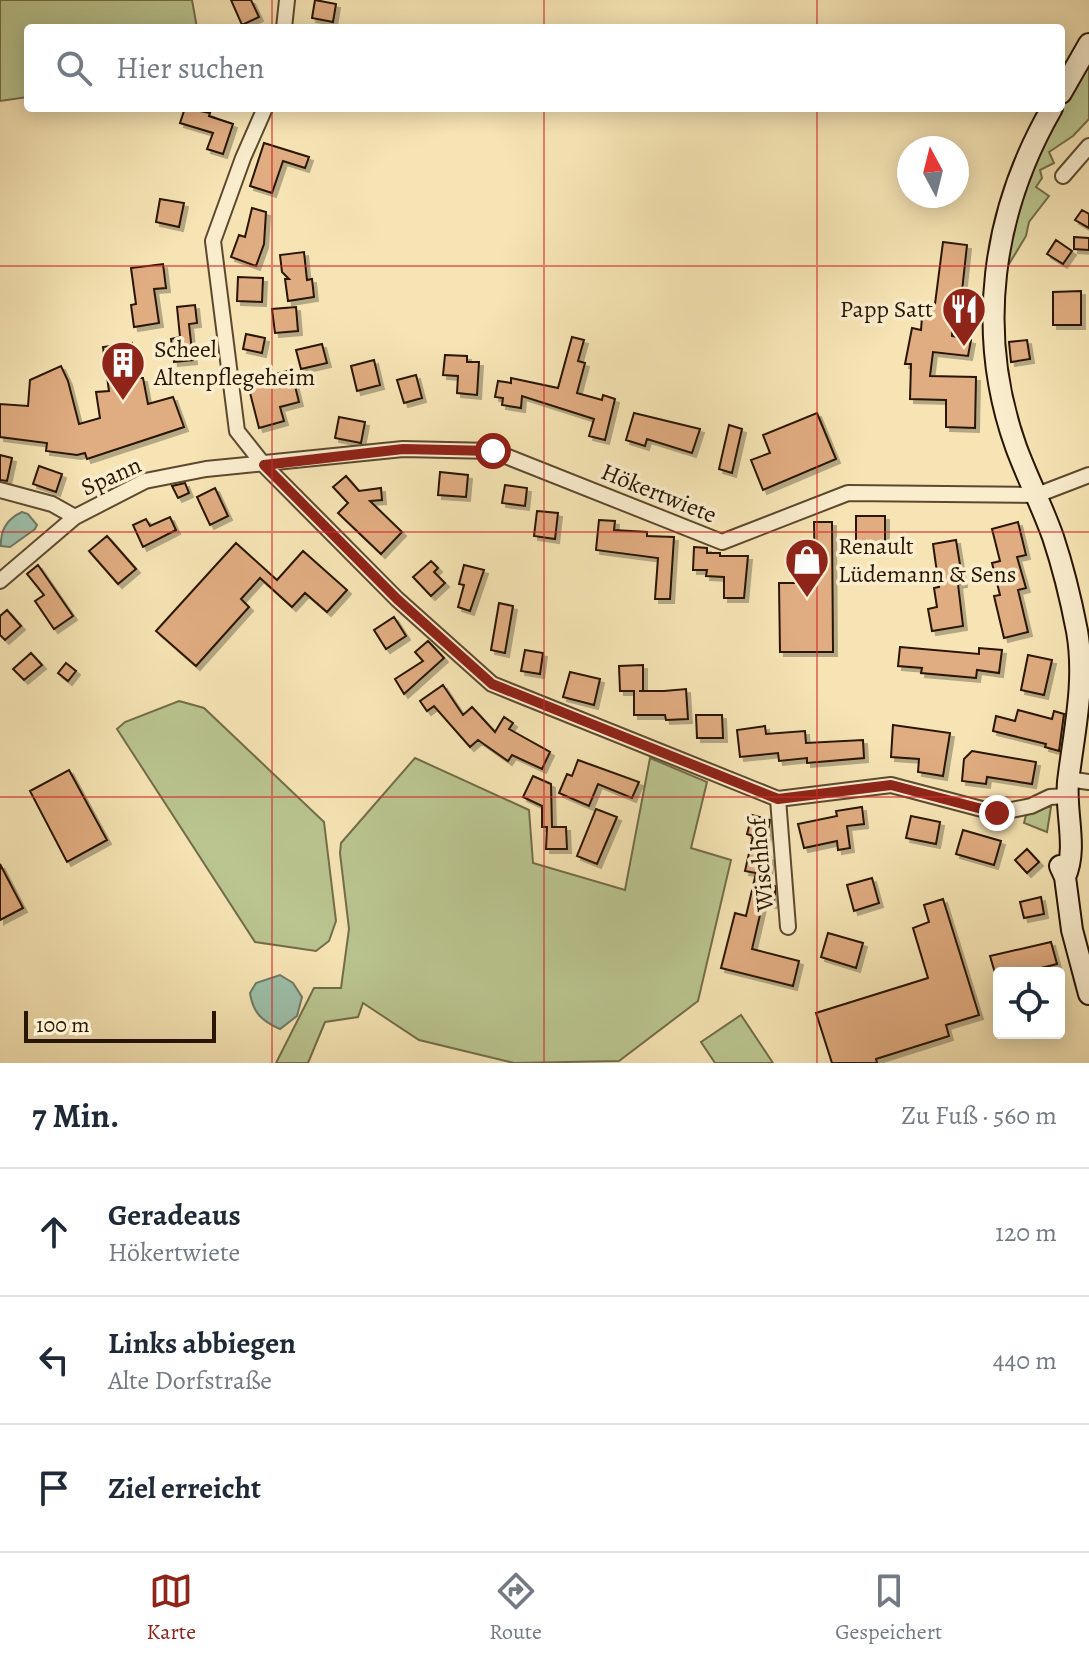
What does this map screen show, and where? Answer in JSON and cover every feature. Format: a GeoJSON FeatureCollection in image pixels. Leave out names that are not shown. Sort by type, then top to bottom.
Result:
{"type":"FeatureCollection","features":[{"type":"Feature","properties":{"kind":"main road"},"geometry":{"type":"LineString","coordinates":[[1065,86],[1089,44]]}},
{"type":"Feature","properties":{"kind":"main road"},"geometry":{"type":"LineString","coordinates":[[1050,112],[1021,169],[1009,204],[992,297],[994,352],[1016,445],[1054,539],[1083,633],[1070,866],[1065,877],[1072,930],[1089,994]]}},
{"type":"Feature","properties":{"kind":"street"},"geometry":{"type":"LineString","coordinates":[[284,24],[285,2]]}},
{"type":"Feature","properties":{"kind":"street"},"geometry":{"type":"LineString","coordinates":[[263,112],[213,241],[237,431],[264,465],[397,599],[492,684],[778,799],[891,785],[997,813],[1073,793]]}},
{"type":"Feature","properties":{"kind":"street"},"geometry":{"type":"LineString","coordinates":[[1063,176],[1089,146]]}},
{"type":"Feature","properties":{"kind":"street","name":"Hökertwiete"},"geometry":{"type":"LineString","coordinates":[[264,465],[403,449],[493,451],[722,542],[848,493],[1037,495]]}},
{"type":"Feature","properties":{"kind":"street","name":"Spann"},"geometry":{"type":"LineString","coordinates":[[0,581],[75,517],[145,481],[206,469],[264,465]]}},
{"type":"Feature","properties":{"kind":"street"},"geometry":{"type":"LineString","coordinates":[[1037,495],[1089,475]]}},
{"type":"Feature","properties":{"kind":"street"},"geometry":{"type":"LineString","coordinates":[[0,490],[52,504],[75,517]]}},
{"type":"Feature","properties":{"kind":"street","name":"Wischhof"},"geometry":{"type":"LineString","coordinates":[[778,799],[788,927]]}},
{"type":"Feature","properties":{"kind":"shaded area"},"geometry":{"type":"Polygon","coordinates":[[[0,0],[192,0],[196,24],[24,24],[24,98],[0,101],[0,0]]]}},
{"type":"Feature","properties":{"kind":"shaded area"},"geometry":{"type":"Polygon","coordinates":[[[1089,58],[1089,119],[1073,136],[1049,152],[1054,163],[1040,170],[1042,178],[1036,187],[1049,196],[1029,222],[1026,236],[1006,269],[1022,187],[1058,112],[1065,112],[1065,98],[1089,58]]]}},
{"type":"Feature","properties":{"kind":"shaded area"},"geometry":{"type":"Polygon","coordinates":[[[22,512],[28,514],[37,525],[35,529],[10,547],[1,546],[6,526],[22,512]]]}},
{"type":"Feature","properties":{"kind":"shaded area"},"geometry":{"type":"Polygon","coordinates":[[[179,701],[204,708],[324,822],[336,921],[329,941],[316,951],[255,942],[117,729],[125,722],[179,701]]]}},
{"type":"Feature","properties":{"kind":"shaded area"},"geometry":{"type":"Polygon","coordinates":[[[415,758],[529,810],[533,863],[625,890],[650,758],[707,782],[691,848],[731,860],[698,1001],[619,1061],[514,1063],[419,1040],[363,1003],[358,1017],[325,1022],[308,1063],[276,1063],[314,988],[341,988],[349,929],[341,843],[415,758]]]}},
{"type":"Feature","properties":{"kind":"shaded area"},"geometry":{"type":"Polygon","coordinates":[[[1051,807],[1047,832],[1024,823],[1026,815],[1051,807]]]}},
{"type":"Feature","properties":{"kind":"shaded area"},"geometry":{"type":"Polygon","coordinates":[[[280,975],[293,983],[302,997],[297,1016],[280,1029],[259,1016],[250,993],[256,983],[280,975]]]}},
{"type":"Feature","properties":{"kind":"shaded area"},"geometry":{"type":"Polygon","coordinates":[[[741,1015],[773,1063],[715,1063],[701,1042],[741,1015]]]}},
{"type":"Feature","properties":{"kind":"building"},"geometry":{"type":"Polygon","coordinates":[[[231,0],[251,0],[259,17],[242,24],[231,0]]]}},
{"type":"Feature","properties":{"kind":"building"},"geometry":{"type":"Polygon","coordinates":[[[315,0],[336,4],[333,22],[312,18],[315,0]]]}},
{"type":"Feature","properties":{"kind":"building"},"geometry":{"type":"Polygon","coordinates":[[[184,112],[205,112],[233,124],[223,154],[207,149],[213,133],[180,123],[184,112]]]}},
{"type":"Feature","properties":{"kind":"building"},"geometry":{"type":"Polygon","coordinates":[[[264,143],[309,157],[305,168],[283,161],[272,193],[250,186],[264,143]]]}},
{"type":"Feature","properties":{"kind":"building"},"geometry":{"type":"Polygon","coordinates":[[[160,199],[184,203],[179,227],[156,222],[160,199]]]}},
{"type":"Feature","properties":{"kind":"building"},"geometry":{"type":"Polygon","coordinates":[[[252,208],[266,212],[264,244],[256,266],[231,257],[239,235],[245,237],[252,208]]]}},
{"type":"Feature","properties":{"kind":"building"},"geometry":{"type":"Polygon","coordinates":[[[1082,210],[1089,214],[1089,228],[1075,220],[1082,210]]]}},
{"type":"Feature","properties":{"kind":"building"},"geometry":{"type":"Polygon","coordinates":[[[1074,237],[1089,238],[1089,250],[1074,249],[1074,237]]]}},
{"type":"Feature","properties":{"kind":"building"},"geometry":{"type":"Polygon","coordinates":[[[1056,240],[1072,251],[1063,264],[1047,254],[1056,240]]]}},
{"type":"Feature","properties":{"kind":"building"},"geometry":{"type":"Polygon","coordinates":[[[943,242],[967,245],[962,291],[955,291],[952,336],[971,340],[968,356],[933,352],[930,376],[976,377],[975,428],[946,427],[946,400],[910,399],[911,364],[905,364],[912,328],[921,330],[923,304],[935,304],[943,242]]]}},
{"type":"Feature","properties":{"kind":"building"},"geometry":{"type":"Polygon","coordinates":[[[304,252],[307,280],[312,279],[314,297],[288,301],[285,279],[289,279],[282,272],[280,255],[304,252]]]}},
{"type":"Feature","properties":{"kind":"building"},"geometry":{"type":"Polygon","coordinates":[[[163,264],[166,288],[154,289],[159,323],[134,327],[131,305],[136,304],[131,268],[163,264]]]}},
{"type":"Feature","properties":{"kind":"building"},"geometry":{"type":"Polygon","coordinates":[[[238,277],[263,278],[262,302],[237,301],[238,277]]]}},
{"type":"Feature","properties":{"kind":"building"},"geometry":{"type":"Polygon","coordinates":[[[1081,291],[1081,325],[1053,325],[1053,292],[1081,291]]]}},
{"type":"Feature","properties":{"kind":"building"},"geometry":{"type":"Polygon","coordinates":[[[195,305],[197,323],[189,324],[193,360],[174,362],[171,339],[180,337],[177,307],[195,305]]]}},
{"type":"Feature","properties":{"kind":"building"},"geometry":{"type":"Polygon","coordinates":[[[296,307],[298,331],[275,333],[272,309],[296,307]]]}},
{"type":"Feature","properties":{"kind":"building"},"geometry":{"type":"Polygon","coordinates":[[[246,334],[265,338],[262,353],[243,349],[246,334]]]}},
{"type":"Feature","properties":{"kind":"building"},"geometry":{"type":"Polygon","coordinates":[[[572,337],[584,340],[578,361],[585,363],[577,393],[602,400],[603,395],[615,399],[605,440],[589,436],[594,419],[522,396],[521,408],[502,405],[503,398],[495,397],[498,381],[511,383],[511,378],[558,388],[572,337]]]}},
{"type":"Feature","properties":{"kind":"building"},"geometry":{"type":"Polygon","coordinates":[[[1027,340],[1030,359],[1011,362],[1009,342],[1027,340]]]}},
{"type":"Feature","properties":{"kind":"building","name":"Scheel Altenpflegeheim"},"geometry":{"type":"Polygon","coordinates":[[[132,343],[137,378],[143,378],[148,404],[173,397],[184,427],[87,459],[85,453],[77,455],[46,451],[47,443],[0,437],[0,404],[28,406],[30,380],[61,366],[79,424],[100,418],[96,392],[109,391],[103,347],[132,343]]]}},
{"type":"Feature","properties":{"kind":"building"},"geometry":{"type":"Polygon","coordinates":[[[322,344],[327,363],[301,369],[296,350],[322,344]]]}},
{"type":"Feature","properties":{"kind":"building"},"geometry":{"type":"Polygon","coordinates":[[[445,355],[467,356],[467,362],[479,362],[477,395],[457,393],[458,376],[443,375],[445,355]]]}},
{"type":"Feature","properties":{"kind":"building"},"geometry":{"type":"Polygon","coordinates":[[[374,360],[380,385],[357,391],[351,366],[374,360]]]}},
{"type":"Feature","properties":{"kind":"building"},"geometry":{"type":"Polygon","coordinates":[[[291,370],[299,402],[280,407],[284,421],[259,428],[247,381],[291,370]]]}},
{"type":"Feature","properties":{"kind":"building"},"geometry":{"type":"Polygon","coordinates":[[[416,375],[422,398],[404,403],[397,380],[416,375]]]}},
{"type":"Feature","properties":{"kind":"building"},"geometry":{"type":"Polygon","coordinates":[[[634,413],[700,429],[692,453],[647,439],[645,446],[626,440],[634,413]]]}},
{"type":"Feature","properties":{"kind":"building"},"geometry":{"type":"Polygon","coordinates":[[[817,413],[836,459],[763,490],[751,460],[770,453],[763,435],[817,413]]]}},
{"type":"Feature","properties":{"kind":"building"},"geometry":{"type":"Polygon","coordinates":[[[339,417],[365,422],[361,443],[335,438],[339,417]]]}},
{"type":"Feature","properties":{"kind":"building"},"geometry":{"type":"Polygon","coordinates":[[[729,425],[742,429],[732,473],[719,469],[729,425]]]}},
{"type":"Feature","properties":{"kind":"building"},"geometry":{"type":"Polygon","coordinates":[[[0,455],[12,458],[7,481],[0,480],[0,455]]]}},
{"type":"Feature","properties":{"kind":"building"},"geometry":{"type":"Polygon","coordinates":[[[39,466],[62,474],[56,492],[33,484],[39,466]]]}},
{"type":"Feature","properties":{"kind":"building"},"geometry":{"type":"Polygon","coordinates":[[[440,472],[468,475],[466,497],[438,495],[440,472]]]}},
{"type":"Feature","properties":{"kind":"building"},"geometry":{"type":"Polygon","coordinates":[[[346,476],[359,491],[381,488],[382,500],[370,501],[402,532],[381,554],[338,513],[348,503],[333,487],[346,476]]]}},
{"type":"Feature","properties":{"kind":"building"},"geometry":{"type":"Polygon","coordinates":[[[185,483],[189,493],[178,498],[172,486],[185,483]]]}},
{"type":"Feature","properties":{"kind":"building"},"geometry":{"type":"Polygon","coordinates":[[[505,485],[527,488],[525,506],[502,503],[505,485]]]}},
{"type":"Feature","properties":{"kind":"building"},"geometry":{"type":"Polygon","coordinates":[[[215,488],[228,516],[210,525],[197,497],[215,488]]]}},
{"type":"Feature","properties":{"kind":"building"},"geometry":{"type":"Polygon","coordinates":[[[537,511],[558,513],[555,539],[534,536],[537,511]]]}},
{"type":"Feature","properties":{"kind":"building"},"geometry":{"type":"Polygon","coordinates":[[[856,516],[885,516],[885,544],[856,543],[856,516]]]}},
{"type":"Feature","properties":{"kind":"building"},"geometry":{"type":"Polygon","coordinates":[[[170,517],[176,530],[143,547],[133,525],[146,519],[150,526],[170,517]]]}},
{"type":"Feature","properties":{"kind":"building"},"geometry":{"type":"Polygon","coordinates":[[[599,520],[615,521],[614,530],[674,537],[670,599],[655,599],[658,558],[596,550],[599,520]]]}},
{"type":"Feature","properties":{"kind":"building"},"geometry":{"type":"Polygon","coordinates":[[[814,522],[832,522],[833,652],[780,652],[779,583],[815,583],[814,522]]]}},
{"type":"Feature","properties":{"kind":"building"},"geometry":{"type":"Polygon","coordinates":[[[1018,522],[1026,555],[1017,557],[1026,588],[1018,590],[1028,632],[1004,638],[994,596],[1000,595],[992,563],[1000,561],[992,529],[1018,522]]]}},
{"type":"Feature","properties":{"kind":"building"},"geometry":{"type":"Polygon","coordinates":[[[107,536],[136,569],[118,584],[89,551],[107,536]]]}},
{"type":"Feature","properties":{"kind":"building"},"geometry":{"type":"Polygon","coordinates":[[[956,540],[963,583],[958,584],[963,626],[932,631],[928,609],[937,607],[934,588],[939,587],[933,544],[956,540]]]}},
{"type":"Feature","properties":{"kind":"building"},"geometry":{"type":"Polygon","coordinates":[[[236,543],[277,580],[303,551],[347,590],[327,612],[305,593],[292,607],[260,578],[241,599],[249,607],[196,666],[156,631],[236,543]]]}},
{"type":"Feature","properties":{"kind":"building"},"geometry":{"type":"Polygon","coordinates":[[[694,547],[707,548],[707,553],[720,553],[720,556],[748,556],[744,598],[724,598],[724,577],[706,576],[707,570],[693,570],[694,547]]]}},
{"type":"Feature","properties":{"kind":"building"},"geometry":{"type":"Polygon","coordinates":[[[431,561],[438,568],[434,572],[445,583],[431,596],[413,577],[431,561]]]}},
{"type":"Feature","properties":{"kind":"building"},"geometry":{"type":"Polygon","coordinates":[[[38,565],[73,616],[54,629],[35,601],[44,595],[27,574],[38,565]]]}},
{"type":"Feature","properties":{"kind":"building"},"geometry":{"type":"Polygon","coordinates":[[[464,565],[484,570],[470,611],[458,607],[464,585],[459,584],[464,565]]]}},
{"type":"Feature","properties":{"kind":"building"},"geometry":{"type":"Polygon","coordinates":[[[499,603],[513,606],[505,653],[491,650],[499,603]]]}},
{"type":"Feature","properties":{"kind":"building"},"geometry":{"type":"Polygon","coordinates":[[[7,610],[21,626],[5,640],[0,635],[0,616],[7,610]]]}},
{"type":"Feature","properties":{"kind":"building"},"geometry":{"type":"Polygon","coordinates":[[[394,617],[406,636],[386,649],[374,630],[394,617]]]}},
{"type":"Feature","properties":{"kind":"building"},"geometry":{"type":"Polygon","coordinates":[[[428,641],[444,658],[404,694],[395,679],[423,661],[415,652],[428,641]]]}},
{"type":"Feature","properties":{"kind":"building"},"geometry":{"type":"Polygon","coordinates":[[[900,647],[979,654],[979,648],[1002,650],[999,673],[977,670],[976,678],[921,673],[922,668],[898,666],[900,647]]]}},
{"type":"Feature","properties":{"kind":"building"},"geometry":{"type":"Polygon","coordinates":[[[525,650],[543,653],[540,674],[521,671],[525,650]]]}},
{"type":"Feature","properties":{"kind":"building"},"geometry":{"type":"Polygon","coordinates":[[[31,653],[42,665],[24,680],[13,669],[31,653]]]}},
{"type":"Feature","properties":{"kind":"building"},"geometry":{"type":"Polygon","coordinates":[[[1028,655],[1052,660],[1044,695],[1021,690],[1028,655]]]}},
{"type":"Feature","properties":{"kind":"building"},"geometry":{"type":"Polygon","coordinates":[[[66,663],[76,671],[68,681],[58,673],[66,663]]]}},
{"type":"Feature","properties":{"kind":"building"},"geometry":{"type":"Polygon","coordinates":[[[643,665],[643,691],[686,689],[688,719],[666,720],[665,715],[634,715],[634,691],[620,691],[619,666],[643,665]]]}},
{"type":"Feature","properties":{"kind":"building"},"geometry":{"type":"Polygon","coordinates":[[[570,672],[600,679],[594,705],[563,697],[570,672]]]}},
{"type":"Feature","properties":{"kind":"building"},"geometry":{"type":"Polygon","coordinates":[[[443,685],[463,715],[472,707],[495,732],[504,717],[513,723],[509,729],[550,752],[542,769],[512,755],[508,761],[478,740],[470,747],[434,706],[427,711],[420,701],[443,685]]]}},
{"type":"Feature","properties":{"kind":"building"},"geometry":{"type":"Polygon","coordinates":[[[1018,710],[1052,719],[1054,711],[1064,714],[1059,751],[1045,747],[1046,744],[993,731],[996,716],[1015,721],[1018,710]]]}},
{"type":"Feature","properties":{"kind":"building"},"geometry":{"type":"Polygon","coordinates":[[[696,715],[722,715],[723,738],[697,738],[696,715]]]}},
{"type":"Feature","properties":{"kind":"building"},"geometry":{"type":"Polygon","coordinates":[[[893,725],[950,733],[943,776],[918,772],[919,759],[891,757],[893,725]]]}},
{"type":"Feature","properties":{"kind":"building"},"geometry":{"type":"Polygon","coordinates":[[[765,726],[766,734],[805,731],[806,743],[863,740],[864,758],[807,763],[807,758],[779,761],[778,753],[740,757],[737,730],[765,726]]]}},
{"type":"Feature","properties":{"kind":"building"},"geometry":{"type":"Polygon","coordinates":[[[972,751],[1036,762],[1032,784],[987,777],[986,784],[962,781],[964,759],[972,751]]]}},
{"type":"Feature","properties":{"kind":"building"},"geometry":{"type":"Polygon","coordinates":[[[578,760],[639,782],[632,798],[598,784],[589,806],[559,793],[567,774],[572,776],[578,760]]]}},
{"type":"Feature","properties":{"kind":"building"},"geometry":{"type":"Polygon","coordinates":[[[69,770],[107,840],[67,862],[30,791],[69,770]]]}},
{"type":"Feature","properties":{"kind":"building"},"geometry":{"type":"Polygon","coordinates":[[[533,776],[551,784],[552,827],[566,827],[567,849],[546,849],[547,827],[542,827],[542,806],[523,797],[533,776]]]}},
{"type":"Feature","properties":{"kind":"building"},"geometry":{"type":"Polygon","coordinates":[[[862,807],[864,824],[847,826],[850,848],[838,850],[837,841],[804,848],[798,824],[837,816],[836,811],[862,807]]]}},
{"type":"Feature","properties":{"kind":"building"},"geometry":{"type":"Polygon","coordinates":[[[596,809],[617,817],[597,864],[577,856],[596,809]]]}},
{"type":"Feature","properties":{"kind":"building"},"geometry":{"type":"Polygon","coordinates":[[[752,815],[770,820],[763,855],[771,857],[765,884],[775,886],[775,895],[773,904],[763,902],[752,949],[799,961],[793,986],[721,968],[735,913],[746,916],[756,873],[745,871],[753,836],[747,834],[752,815]]]}},
{"type":"Feature","properties":{"kind":"building"},"geometry":{"type":"Polygon","coordinates":[[[911,816],[940,822],[936,844],[906,838],[911,816]]]}},
{"type":"Feature","properties":{"kind":"building"},"geometry":{"type":"Polygon","coordinates":[[[963,830],[1001,841],[994,865],[956,854],[963,830]]]}},
{"type":"Feature","properties":{"kind":"building"},"geometry":{"type":"Polygon","coordinates":[[[1027,849],[1039,862],[1027,873],[1015,860],[1027,849]]]}},
{"type":"Feature","properties":{"kind":"building"},"geometry":{"type":"Polygon","coordinates":[[[0,864],[23,908],[0,920],[0,864]]]}},
{"type":"Feature","properties":{"kind":"building"},"geometry":{"type":"Polygon","coordinates":[[[872,878],[879,903],[854,911],[847,885],[872,878]]]}},
{"type":"Feature","properties":{"kind":"building"},"geometry":{"type":"Polygon","coordinates":[[[1041,897],[1044,914],[1024,918],[1020,902],[1041,897]]]}},
{"type":"Feature","properties":{"kind":"building"},"geometry":{"type":"Polygon","coordinates":[[[943,899],[979,1015],[946,1025],[949,1036],[876,1059],[877,1063],[832,1063],[816,1013],[928,978],[913,928],[929,922],[924,905],[943,899]]]}},
{"type":"Feature","properties":{"kind":"building"},"geometry":{"type":"Polygon","coordinates":[[[828,933],[863,943],[856,968],[821,957],[828,933]]]}},
{"type":"Feature","properties":{"kind":"building"},"geometry":{"type":"Polygon","coordinates":[[[1051,942],[1057,964],[1045,967],[993,967],[990,956],[1051,942]]]}},
{"type":"Feature","properties":{"kind":"place","name":"Papp Satt"},"geometry":{"type":"Point","coordinates":[964,348]}},
{"type":"Feature","properties":{"kind":"place","name":"Scheel Altenpflegeheim"},"geometry":{"type":"Point","coordinates":[123,402]}},
{"type":"Feature","properties":{"kind":"place","name":"Renault Lüdemann & Sens"},"geometry":{"type":"Point","coordinates":[807,599]}},
{"type":"Feature","properties":{"kind":"route"},"geometry":{"type":"LineString","coordinates":[[493,451],[403,449],[264,465],[397,599],[492,684],[778,799],[891,785],[997,813]]}}]}
